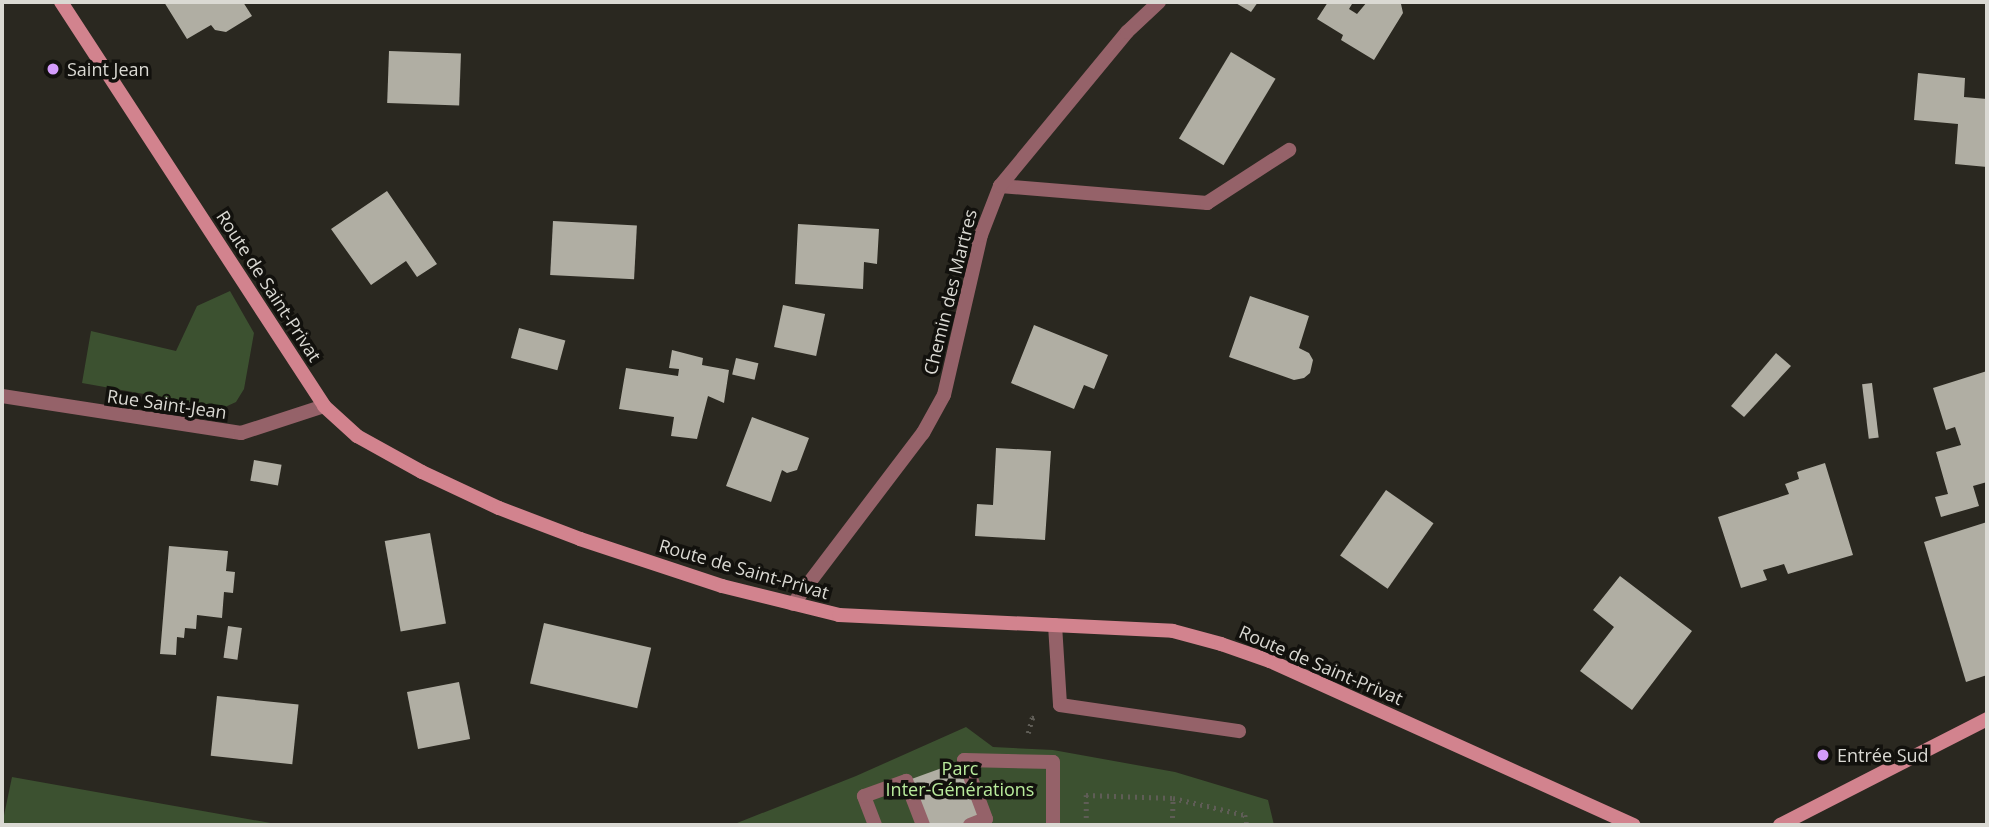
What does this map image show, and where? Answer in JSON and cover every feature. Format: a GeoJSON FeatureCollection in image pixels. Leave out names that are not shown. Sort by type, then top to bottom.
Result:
{"type":"FeatureCollection","features":[{"type":"Feature","properties":{"kind":"street","name":"Route de Saint-Privat"},"geometry":{"type":"LineString","coordinates":[[61,2],[324,406],[357,436],[422,472],[499,508],[580,539],[709,582],[839,615],[1173,631],[1221,644],[1270,661],[1634,825]]}},
{"type":"Feature","properties":{"kind":"street","name":"Chemin des Martres"},"geometry":{"type":"LineString","coordinates":[[793,604],[923,433],[944,395],[981,236],[1000,186],[1127,32],[1159,2]]}},
{"type":"Feature","properties":{"kind":"street"},"geometry":{"type":"LineString","coordinates":[[1000,186],[1207,203],[1289,150]]}},
{"type":"Feature","properties":{"kind":"street","name":"Rue Saint-Jean"},"geometry":{"type":"LineString","coordinates":[[2,397],[241,433],[324,406]]}},
{"type":"Feature","properties":{"kind":"street"},"geometry":{"type":"LineString","coordinates":[[1055,625],[1060,705],[1239,731]]}},
{"type":"Feature","properties":{"kind":"street"},"geometry":{"type":"LineString","coordinates":[[1780,825],[1987,719]]}},
{"type":"Feature","properties":{"kind":"street"},"geometry":{"type":"LineString","coordinates":[[970,825],[986,819],[964,760],[1053,762],[1053,825]]}},
{"type":"Feature","properties":{"kind":"street"},"geometry":{"type":"LineString","coordinates":[[875,825],[864,796],[906,781],[923,825]]}},
{"type":"Feature","properties":{"kind":"path"},"geometry":{"type":"LineString","coordinates":[[1086,825],[1086,794],[1173,798],[1245,815],[1247,825]]}},
{"type":"Feature","properties":{"kind":"path"},"geometry":{"type":"LineString","coordinates":[[1172,825],[1173,798]]}},
{"type":"Feature","properties":{"kind":"green space"},"geometry":{"type":"Polygon","coordinates":[[[230,291],[254,333],[244,389],[236,402],[223,408],[82,383],[91,331],[176,351],[197,306],[230,291]]]}},
{"type":"Feature","properties":{"kind":"green space","name":"Parc Inter-Générations"},"geometry":{"type":"Polygon","coordinates":[[[966,727],[993,747],[1053,750],[1175,772],[1268,800],[1274,825],[732,825],[856,776],[966,727]]]}},
{"type":"Feature","properties":{"kind":"green space"},"geometry":{"type":"Polygon","coordinates":[[[12,777],[282,825],[2,825],[12,777]]]}},
{"type":"Feature","properties":{"kind":"building"},"geometry":{"type":"Polygon","coordinates":[[[164,2],[243,2],[252,16],[226,32],[215,30],[211,25],[187,39],[164,2]]]}},
{"type":"Feature","properties":{"kind":"building"},"geometry":{"type":"Polygon","coordinates":[[[1234,2],[1258,2],[1251,12],[1234,2]]]}},
{"type":"Feature","properties":{"kind":"building"},"geometry":{"type":"Polygon","coordinates":[[[1328,2],[1349,2],[1352,4],[1349,9],[1357,14],[1367,2],[1408,3],[1401,4],[1403,13],[1374,60],[1341,40],[1343,35],[1317,19],[1328,2]]]}},
{"type":"Feature","properties":{"kind":"building"},"geometry":{"type":"Polygon","coordinates":[[[389,51],[461,54],[459,105],[387,103],[389,51]]]}},
{"type":"Feature","properties":{"kind":"building"},"geometry":{"type":"Polygon","coordinates":[[[1231,52],[1276,79],[1224,165],[1179,139],[1231,52]]]}},
{"type":"Feature","properties":{"kind":"building"},"geometry":{"type":"Polygon","coordinates":[[[1918,73],[1965,78],[1964,97],[1987,99],[1987,167],[1955,164],[1958,124],[1914,120],[1918,73]]]}},
{"type":"Feature","properties":{"kind":"building"},"geometry":{"type":"Polygon","coordinates":[[[387,191],[437,264],[417,277],[406,261],[371,285],[331,229],[387,191]]]}},
{"type":"Feature","properties":{"kind":"building"},"geometry":{"type":"Polygon","coordinates":[[[553,221],[637,225],[634,279],[550,275],[553,221]]]}},
{"type":"Feature","properties":{"kind":"building"},"geometry":{"type":"Polygon","coordinates":[[[798,224],[879,229],[877,264],[864,262],[863,289],[795,284],[798,224]]]}},
{"type":"Feature","properties":{"kind":"building"},"geometry":{"type":"Polygon","coordinates":[[[1250,296],[1309,316],[1299,348],[1309,353],[1313,360],[1310,373],[1304,378],[1294,380],[1229,357],[1250,296]]]}},
{"type":"Feature","properties":{"kind":"building"},"geometry":{"type":"Polygon","coordinates":[[[783,305],[825,314],[816,356],[774,347],[783,305]]]}},
{"type":"Feature","properties":{"kind":"building"},"geometry":{"type":"Polygon","coordinates":[[[1034,325],[1108,355],[1094,389],[1084,385],[1074,409],[1011,383],[1034,325]]]}},
{"type":"Feature","properties":{"kind":"building"},"geometry":{"type":"Polygon","coordinates":[[[519,328],[565,340],[557,370],[511,358],[519,328]]]}},
{"type":"Feature","properties":{"kind":"building"},"geometry":{"type":"Polygon","coordinates":[[[672,350],[703,358],[702,365],[729,370],[724,403],[708,396],[697,439],[671,436],[674,417],[619,409],[626,368],[678,376],[679,369],[669,368],[672,350]]]}},
{"type":"Feature","properties":{"kind":"building"},"geometry":{"type":"Polygon","coordinates":[[[1776,353],[1791,366],[1744,417],[1731,406],[1776,353]]]}},
{"type":"Feature","properties":{"kind":"building"},"geometry":{"type":"Polygon","coordinates":[[[736,358],[758,363],[755,380],[732,375],[736,358]]]}},
{"type":"Feature","properties":{"kind":"building"},"geometry":{"type":"Polygon","coordinates":[[[1987,371],[1987,482],[1973,486],[1979,506],[1941,517],[1935,497],[1948,494],[1936,452],[1961,445],[1955,427],[1946,430],[1933,388],[1987,371]]]}},
{"type":"Feature","properties":{"kind":"building"},"geometry":{"type":"Polygon","coordinates":[[[1872,383],[1879,438],[1869,439],[1862,384],[1872,383]]]}},
{"type":"Feature","properties":{"kind":"building"},"geometry":{"type":"Polygon","coordinates":[[[752,417],[809,438],[797,470],[787,473],[782,470],[771,502],[726,486],[752,417]]]}},
{"type":"Feature","properties":{"kind":"building"},"geometry":{"type":"Polygon","coordinates":[[[996,448],[1051,451],[1045,540],[975,536],[977,504],[993,505],[996,448]]]}},
{"type":"Feature","properties":{"kind":"building"},"geometry":{"type":"Polygon","coordinates":[[[254,460],[282,465],[278,486],[250,481],[254,460]]]}},
{"type":"Feature","properties":{"kind":"building"},"geometry":{"type":"Polygon","coordinates":[[[1825,463],[1853,555],[1788,574],[1784,564],[1763,570],[1767,580],[1741,588],[1718,517],[1789,494],[1785,484],[1799,479],[1797,472],[1825,463]]]}},
{"type":"Feature","properties":{"kind":"building"},"geometry":{"type":"Polygon","coordinates":[[[1386,490],[1434,523],[1388,589],[1340,556],[1386,490]]]}},
{"type":"Feature","properties":{"kind":"building"},"geometry":{"type":"Polygon","coordinates":[[[1987,522],[1987,675],[1966,682],[1924,542],[1987,522]]]}},
{"type":"Feature","properties":{"kind":"building"},"geometry":{"type":"Polygon","coordinates":[[[430,533],[446,624],[401,632],[385,541],[430,533]]]}},
{"type":"Feature","properties":{"kind":"building"},"geometry":{"type":"Polygon","coordinates":[[[169,546],[228,551],[226,571],[235,572],[233,593],[224,592],[222,618],[197,615],[196,629],[185,628],[184,638],[177,637],[176,655],[160,654],[169,546]]]}},
{"type":"Feature","properties":{"kind":"building"},"geometry":{"type":"Polygon","coordinates":[[[1620,576],[1692,631],[1632,710],[1580,671],[1614,627],[1593,610],[1620,576]]]}},
{"type":"Feature","properties":{"kind":"building"},"geometry":{"type":"Polygon","coordinates":[[[544,623],[651,648],[637,708],[530,683],[544,623]]]}},
{"type":"Feature","properties":{"kind":"building"},"geometry":{"type":"Polygon","coordinates":[[[228,626],[242,628],[237,660],[224,658],[228,626]]]}},
{"type":"Feature","properties":{"kind":"building"},"geometry":{"type":"Polygon","coordinates":[[[459,682],[470,739],[418,749],[407,692],[459,682]]]}},
{"type":"Feature","properties":{"kind":"building"},"geometry":{"type":"Polygon","coordinates":[[[217,696],[299,705],[292,764],[211,756],[217,696]]]}},
{"type":"Feature","properties":{"kind":"building"},"geometry":{"type":"Polygon","coordinates":[[[964,760],[986,819],[970,825],[923,825],[906,781],[964,760]]]}},
{"type":"Feature","properties":{"kind":"place","name":"Saint Jean"},"geometry":{"type":"Point","coordinates":[53,69]}},
{"type":"Feature","properties":{"kind":"place","name":"Entrée Sud"},"geometry":{"type":"Point","coordinates":[1823,755]}}]}
